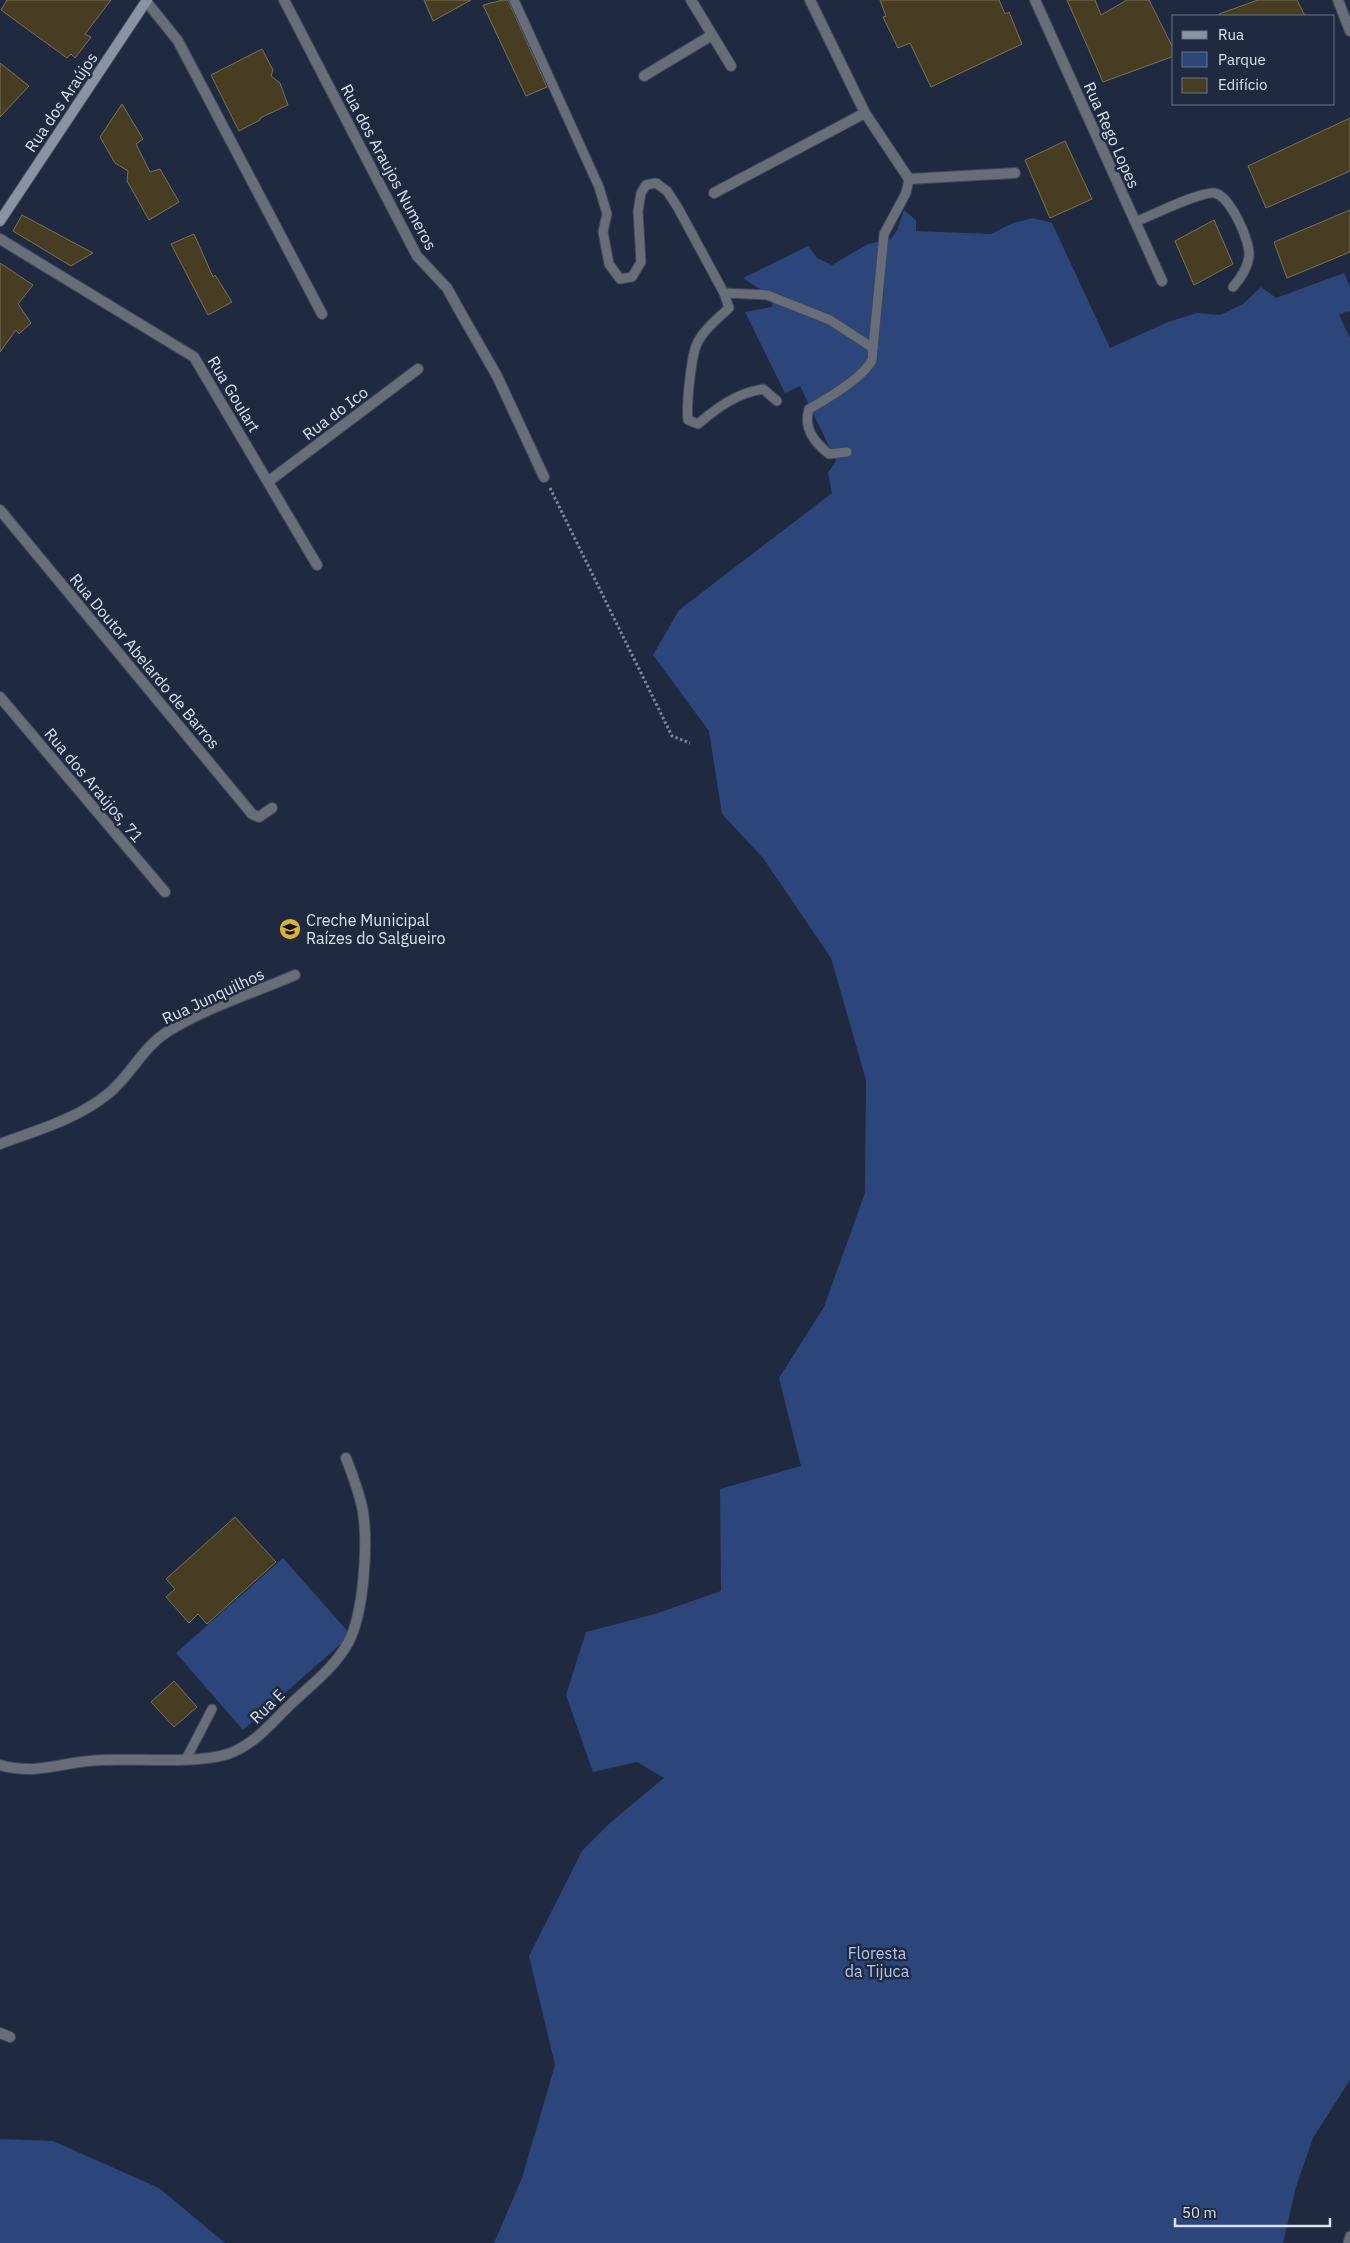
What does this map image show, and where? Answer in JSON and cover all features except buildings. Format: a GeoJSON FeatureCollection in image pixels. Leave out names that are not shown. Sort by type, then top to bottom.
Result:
{"type":"FeatureCollection","features":[{"type":"Feature","properties":{"kind":"street"},"geometry":{"type":"LineString","coordinates":[[146,0],[178,41],[322,314]]}},
{"type":"Feature","properties":{"kind":"street","name":"Rua dos Araújos"},"geometry":{"type":"LineString","coordinates":[[0,221],[146,0]]}},
{"type":"Feature","properties":{"kind":"street","name":"Rua dos Araujos Numeros"},"geometry":{"type":"LineString","coordinates":[[284,0],[417,256],[447,288],[497,376],[544,477]]}},
{"type":"Feature","properties":{"kind":"street"},"geometry":{"type":"LineString","coordinates":[[691,0],[731,66]]}},
{"type":"Feature","properties":{"kind":"street"},"geometry":{"type":"LineString","coordinates":[[810,0],[865,113],[909,179],[1014,173]]}},
{"type":"Feature","properties":{"kind":"street","name":"Rua Rego Lopes"},"geometry":{"type":"LineString","coordinates":[[1035,0],[1162,281]]}},
{"type":"Feature","properties":{"kind":"street"},"geometry":{"type":"LineString","coordinates":[[1338,0],[1338,14],[1350,30]]}},
{"type":"Feature","properties":{"kind":"street"},"geometry":{"type":"LineString","coordinates":[[644,76],[712,36]]}},
{"type":"Feature","properties":{"kind":"street"},"geometry":{"type":"LineString","coordinates":[[714,193],[865,113]]}},
{"type":"Feature","properties":{"kind":"street","name":"Rua Goulart"},"geometry":{"type":"LineString","coordinates":[[0,239],[194,357],[317,565]]}},
{"type":"Feature","properties":{"kind":"street","name":"Rua do Ico"},"geometry":{"type":"LineString","coordinates":[[269,481],[418,369]]}},
{"type":"Feature","properties":{"kind":"street","name":"Rua Doutor Abelardo de Barros"},"geometry":{"type":"LineString","coordinates":[[0,510],[252,814],[259,816],[272,808]]}},
{"type":"Feature","properties":{"kind":"street","name":"Rua dos Araújos, 71"},"geometry":{"type":"LineString","coordinates":[[0,697],[165,892]]}},
{"type":"Feature","properties":{"kind":"street","name":"Rua Junquilhos"},"geometry":{"type":"LineString","coordinates":[[0,1144],[88,1108],[110,1092],[123,1079],[135,1062],[165,1033],[295,975]]}},
{"type":"Feature","properties":{"kind":"street","name":"Rua E"},"geometry":{"type":"LineString","coordinates":[[0,1765],[22,1770],[38,1770],[99,1760],[211,1757],[232,1752],[252,1740],[333,1664],[348,1644],[356,1626],[361,1590],[365,1531],[359,1496],[346,1458]]}},
{"type":"Feature","properties":{"kind":"street"},"geometry":{"type":"LineString","coordinates":[[0,2033],[10,2038]]}},
{"type":"Feature","properties":{"kind":"lane"},"geometry":{"type":"LineString","coordinates":[[514,0],[599,187],[607,214],[603,232],[609,264],[620,279],[632,277],[641,262],[638,211],[641,193],[646,185],[656,183],[667,191],[678,208],[724,293],[729,308],[713,323],[696,346],[687,409],[688,420],[698,424],[717,408],[744,392],[763,388],[778,400]]}},
{"type":"Feature","properties":{"kind":"lane"},"geometry":{"type":"LineString","coordinates":[[847,452],[828,454],[818,445],[811,434],[806,418],[809,409],[827,399],[858,376],[872,360],[884,234],[906,193],[909,179]]}},
{"type":"Feature","properties":{"kind":"lane"},"geometry":{"type":"LineString","coordinates":[[1135,222],[1206,193],[1222,196],[1229,203],[1249,247],[1249,257],[1242,276],[1233,287]]}},
{"type":"Feature","properties":{"kind":"lane"},"geometry":{"type":"LineString","coordinates":[[724,293],[766,295],[830,320],[872,348]]}},
{"type":"Feature","properties":{"kind":"lane"},"geometry":{"type":"LineString","coordinates":[[186,1759],[212,1709]]}},
{"type":"Feature","properties":{"kind":"lane"},"geometry":{"type":"LineString","coordinates":[[1348,2243],[1350,2236]]}},
{"type":"Feature","properties":{"kind":"path"},"geometry":{"type":"LineString","coordinates":[[544,477],[672,736],[690,743]]}},
{"type":"Feature","properties":{"kind":"green space","name":"Floresta da Tijuca"},"geometry":{"type":"Polygon","coordinates":[[[904,210],[916,220],[916,231],[991,234],[1013,223],[1033,218],[1052,223],[1110,348],[1168,322],[1197,313],[1220,315],[1243,304],[1261,287],[1276,298],[1344,273],[1350,287],[1350,311],[1339,315],[1350,338],[1350,2080],[1313,2138],[1296,2187],[1283,2243],[494,2243],[522,2178],[555,2065],[529,1956],[582,1851],[611,1822],[664,1778],[637,1762],[593,1772],[566,1695],[586,1632],[655,1614],[721,1591],[720,1489],[801,1466],[779,1378],[824,1307],[865,1193],[866,1080],[831,958],[763,858],[722,814],[709,731],[653,655],[679,610],[832,493],[828,473],[836,461],[800,386],[785,393],[745,312],[772,307],[774,294],[758,288],[743,278],[808,246],[817,258],[832,265],[868,244],[891,239],[897,230],[904,210]]]}},
{"type":"Feature","properties":{"kind":"green space"},"geometry":{"type":"Polygon","coordinates":[[[283,1558],[351,1635],[243,1730],[176,1653],[283,1558]]]}},
{"type":"Feature","properties":{"kind":"green space"},"geometry":{"type":"Polygon","coordinates":[[[0,2139],[53,2141],[159,2188],[225,2243],[0,2243],[0,2139]]]}},
{"type":"Feature","properties":{"kind":"place","name":"Creche Municipal Raízes do Salgueiro"},"geometry":{"type":"Point","coordinates":[290,929]}}]}
